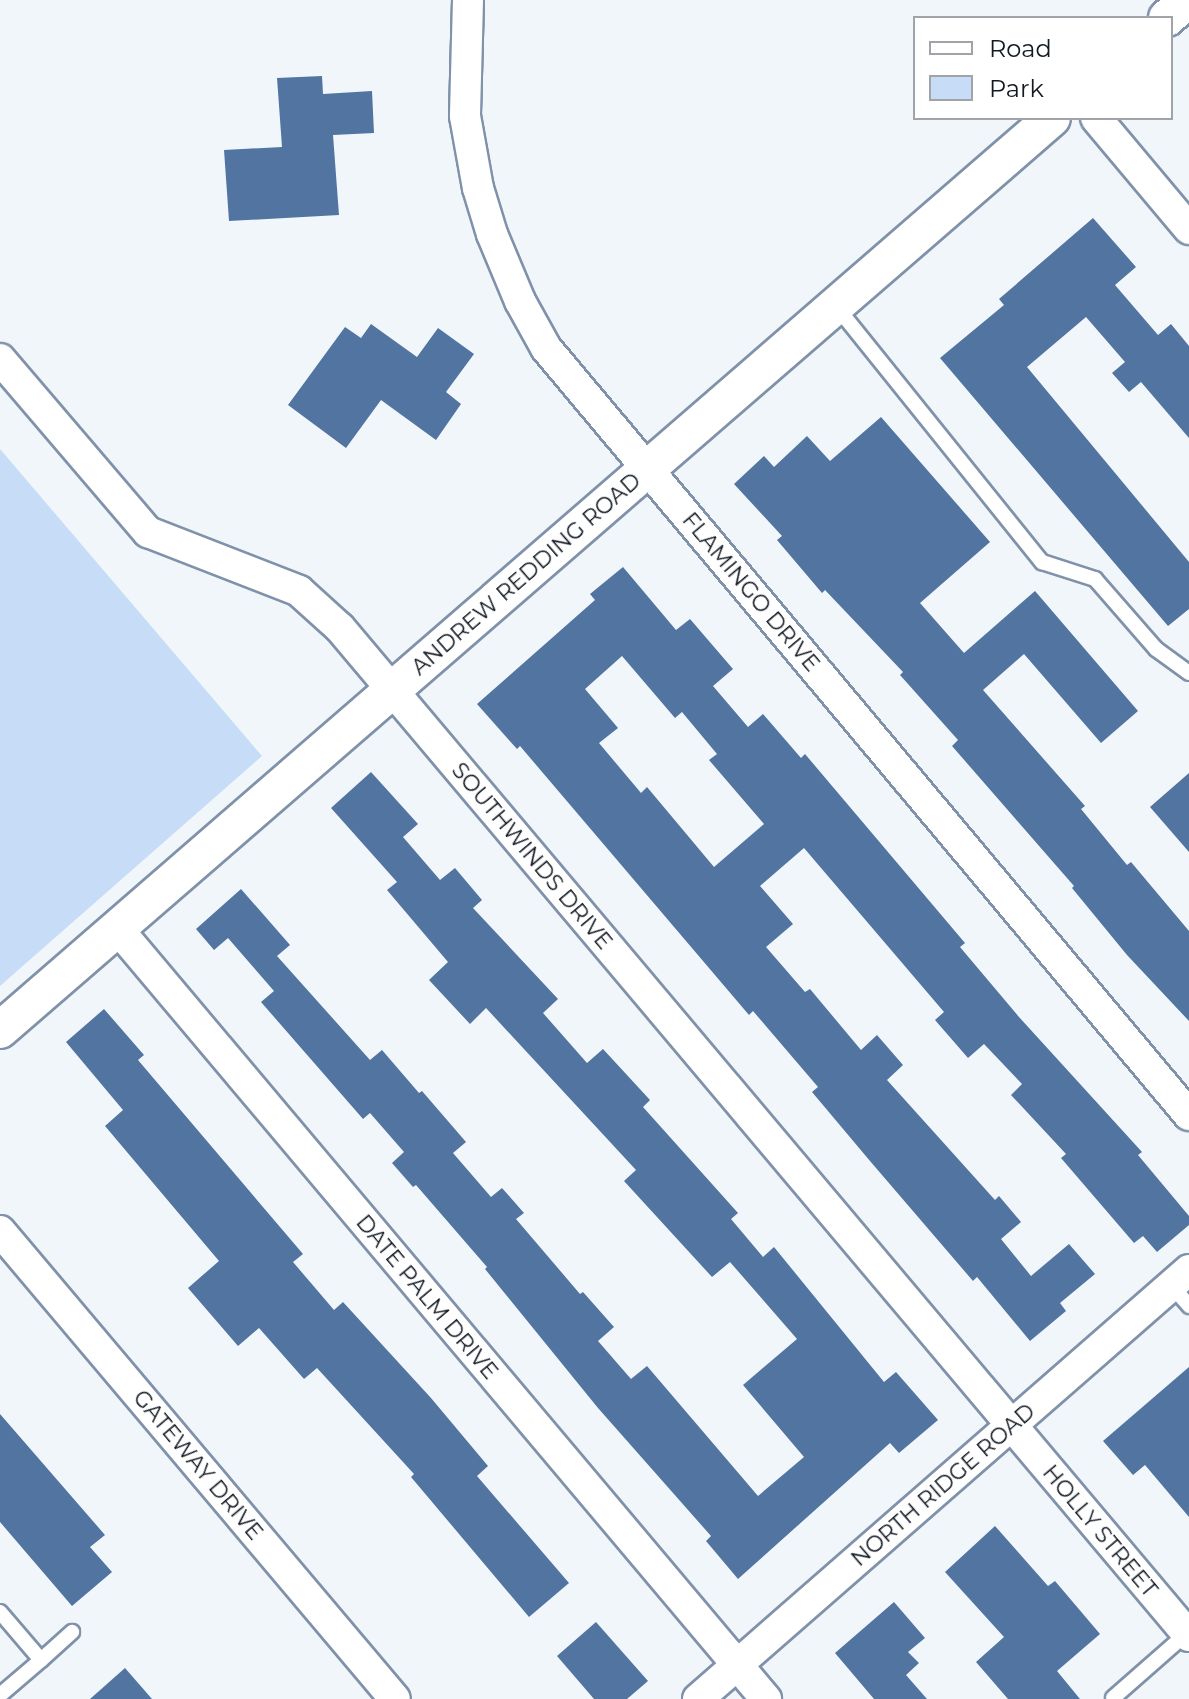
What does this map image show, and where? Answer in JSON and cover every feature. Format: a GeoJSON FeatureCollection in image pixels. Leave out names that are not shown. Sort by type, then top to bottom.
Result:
{"type":"FeatureCollection","features":[{"type":"Feature","properties":{"kind":"street","name":"FLAMINGO DRIVE"},"geometry":{"type":"LineString","coordinates":[[468,0],[465,116],[478,188],[492,234],[520,301],[546,348],[1189,1115]]}},
{"type":"Feature","properties":{"kind":"street"},"geometry":{"type":"LineString","coordinates":[[1169,16],[1188,0]]}},
{"type":"Feature","properties":{"kind":"street","name":"ANDREW REDDING ROAD"},"geometry":{"type":"LineString","coordinates":[[0,1030],[1050,120]]}},
{"type":"Feature","properties":{"kind":"street"},"geometry":{"type":"LineString","coordinates":[[1098,120],[1189,229]]}},
{"type":"Feature","properties":{"kind":"street","name":"SOUTHWINDS DRIVE"},"geometry":{"type":"LineString","coordinates":[[0,359],[148,532],[299,591],[340,628],[1011,1426]]}},
{"type":"Feature","properties":{"kind":"street","name":"DATE PALM DRIVE"},"geometry":{"type":"LineString","coordinates":[[117,928],[766,1699]]}},
{"type":"Feature","properties":{"kind":"street","name":"GATEWAY DRIVE"},"geometry":{"type":"LineString","coordinates":[[0,1231],[395,1699]]}},
{"type":"Feature","properties":{"kind":"street","name":"NORTH RIDGE ROAD"},"geometry":{"type":"LineString","coordinates":[[698,1699],[1011,1426],[1183,1287]]}},
{"type":"Feature","properties":{"kind":"street","name":"HOLLY STREET"},"geometry":{"type":"LineString","coordinates":[[1011,1426],[1188,1634]]}},
{"type":"Feature","properties":{"kind":"lane"},"geometry":{"type":"LineString","coordinates":[[836,306],[1042,562],[1095,579],[1156,649],[1189,673]]}},
{"type":"Feature","properties":{"kind":"lane"},"geometry":{"type":"LineString","coordinates":[[0,1612],[41,1660]]}},
{"type":"Feature","properties":{"kind":"lane"},"geometry":{"type":"LineString","coordinates":[[0,1695],[72,1632]]}},
{"type":"Feature","properties":{"kind":"lane"},"geometry":{"type":"LineString","coordinates":[[1113,1698],[1188,1634]]}},
{"type":"Feature","properties":{"kind":"green space"},"geometry":{"type":"Polygon","coordinates":[[[0,449],[262,756],[0,986],[0,449]]]}},
{"type":"Feature","properties":{"kind":"building"},"geometry":{"type":"Polygon","coordinates":[[[322,76],[323,94],[372,91],[374,133],[333,135],[339,215],[229,221],[224,150],[282,147],[277,78],[322,76]]]}},
{"type":"Feature","properties":{"kind":"building"},"geometry":{"type":"Polygon","coordinates":[[[1093,218],[1136,267],[1115,285],[1158,335],[1171,324],[1189,346],[1189,438],[1141,382],[1129,392],[1112,373],[1125,362],[1086,317],[1027,367],[1189,562],[1189,609],[1168,626],[940,358],[1004,305],[999,299],[1093,218]]]}},
{"type":"Feature","properties":{"kind":"building"},"geometry":{"type":"Polygon","coordinates":[[[371,324],[417,357],[438,328],[474,354],[446,392],[461,404],[436,440],[381,400],[346,448],[288,405],[345,327],[361,338],[371,324]]]}},
{"type":"Feature","properties":{"kind":"building"},"geometry":{"type":"Polygon","coordinates":[[[881,417],[990,542],[920,603],[964,653],[1035,591],[1138,711],[1101,743],[1024,654],[983,690],[1085,806],[1081,809],[1127,865],[1131,862],[1189,931],[1189,1021],[1127,955],[1072,888],[1074,886],[952,746],[958,740],[900,675],[903,672],[825,590],[822,593],[777,540],[782,536],[734,484],[764,456],[774,467],[807,436],[830,461],[881,417]]]}},
{"type":"Feature","properties":{"kind":"building"},"geometry":{"type":"Polygon","coordinates":[[[623,567],[676,630],[690,619],[733,669],[713,686],[748,727],[763,714],[801,758],[805,754],[965,943],[960,947],[1019,1017],[1142,1152],[1138,1155],[1189,1216],[1189,1225],[1157,1252],[1143,1236],[1134,1243],[1061,1158],[1066,1154],[1011,1095],[1022,1084],[984,1044],[968,1058],[935,1020],[944,1012],[804,848],[760,886],[793,924],[766,947],[805,992],[810,989],[861,1050],[877,1035],[903,1065],[887,1080],[995,1200],[999,1196],[1021,1222],[1001,1239],[1031,1276],[1069,1244],[1095,1274],[1060,1303],[1066,1311],[1030,1341],[977,1277],[973,1281],[812,1092],[818,1087],[753,1011],[749,1015],[520,746],[517,749],[477,704],[595,600],[590,594],[623,567]],[[622,656],[585,689],[618,728],[599,743],[641,793],[647,787],[714,867],[764,824],[709,760],[717,754],[682,712],[675,718],[622,656]]]}},
{"type":"Feature","properties":{"kind":"building"},"geometry":{"type":"Polygon","coordinates":[[[371,772],[418,824],[403,837],[440,880],[455,868],[482,900],[473,908],[558,999],[543,1013],[587,1063],[603,1049],[650,1100],[643,1107],[738,1213],[731,1219],[763,1257],[774,1247],[884,1382],[896,1372],[938,1420],[899,1453],[890,1443],[738,1579],[706,1541],[711,1536],[598,1408],[485,1269],[487,1267],[416,1185],[413,1187],[392,1163],[404,1152],[370,1113],[363,1119],[261,1002],[274,991],[228,938],[214,950],[196,929],[241,889],[290,945],[277,956],[370,1060],[382,1050],[419,1093],[422,1091],[466,1142],[453,1153],[491,1197],[502,1188],[524,1213],[516,1219],[580,1294],[583,1292],[614,1327],[598,1341],[631,1379],[647,1366],[758,1496],[804,1457],[743,1385],[797,1339],[730,1262],[712,1277],[624,1181],[636,1170],[486,1008],[470,1024],[429,980],[448,962],[387,890],[397,882],[331,808],[371,772]]]}},
{"type":"Feature","properties":{"kind":"building"},"geometry":{"type":"Polygon","coordinates":[[[1189,773],[1189,852],[1150,807],[1189,773]]]}},
{"type":"Feature","properties":{"kind":"building"},"geometry":{"type":"Polygon","coordinates":[[[104,1009],[144,1055],[138,1060],[303,1254],[293,1262],[334,1310],[343,1302],[488,1466],[477,1476],[569,1583],[529,1617],[411,1477],[414,1474],[317,1368],[304,1379],[259,1328],[238,1346],[188,1288],[219,1261],[105,1126],[123,1110],[66,1042],[104,1009]]]}},
{"type":"Feature","properties":{"kind":"building"},"geometry":{"type":"Polygon","coordinates":[[[1189,1367],[1189,1517],[1145,1465],[1133,1475],[1103,1441],[1189,1367]]]}},
{"type":"Feature","properties":{"kind":"building"},"geometry":{"type":"Polygon","coordinates":[[[0,1414],[105,1535],[90,1547],[112,1572],[72,1606],[0,1522],[0,1414]]]}},
{"type":"Feature","properties":{"kind":"building"},"geometry":{"type":"Polygon","coordinates":[[[995,1526],[1048,1586],[1055,1581],[1100,1634],[1057,1671],[1080,1699],[1008,1699],[976,1662],[1004,1637],[945,1572],[995,1526]]]}},
{"type":"Feature","properties":{"kind":"building"},"geometry":{"type":"Polygon","coordinates":[[[894,1602],[925,1638],[908,1652],[919,1663],[906,1675],[927,1699],[874,1699],[835,1653],[894,1602]]]}},
{"type":"Feature","properties":{"kind":"building"},"geometry":{"type":"Polygon","coordinates":[[[596,1622],[648,1681],[627,1699],[594,1699],[557,1656],[596,1622]]]}},
{"type":"Feature","properties":{"kind":"building"},"geometry":{"type":"Polygon","coordinates":[[[125,1668],[152,1699],[90,1699],[125,1668]]]}}]}
